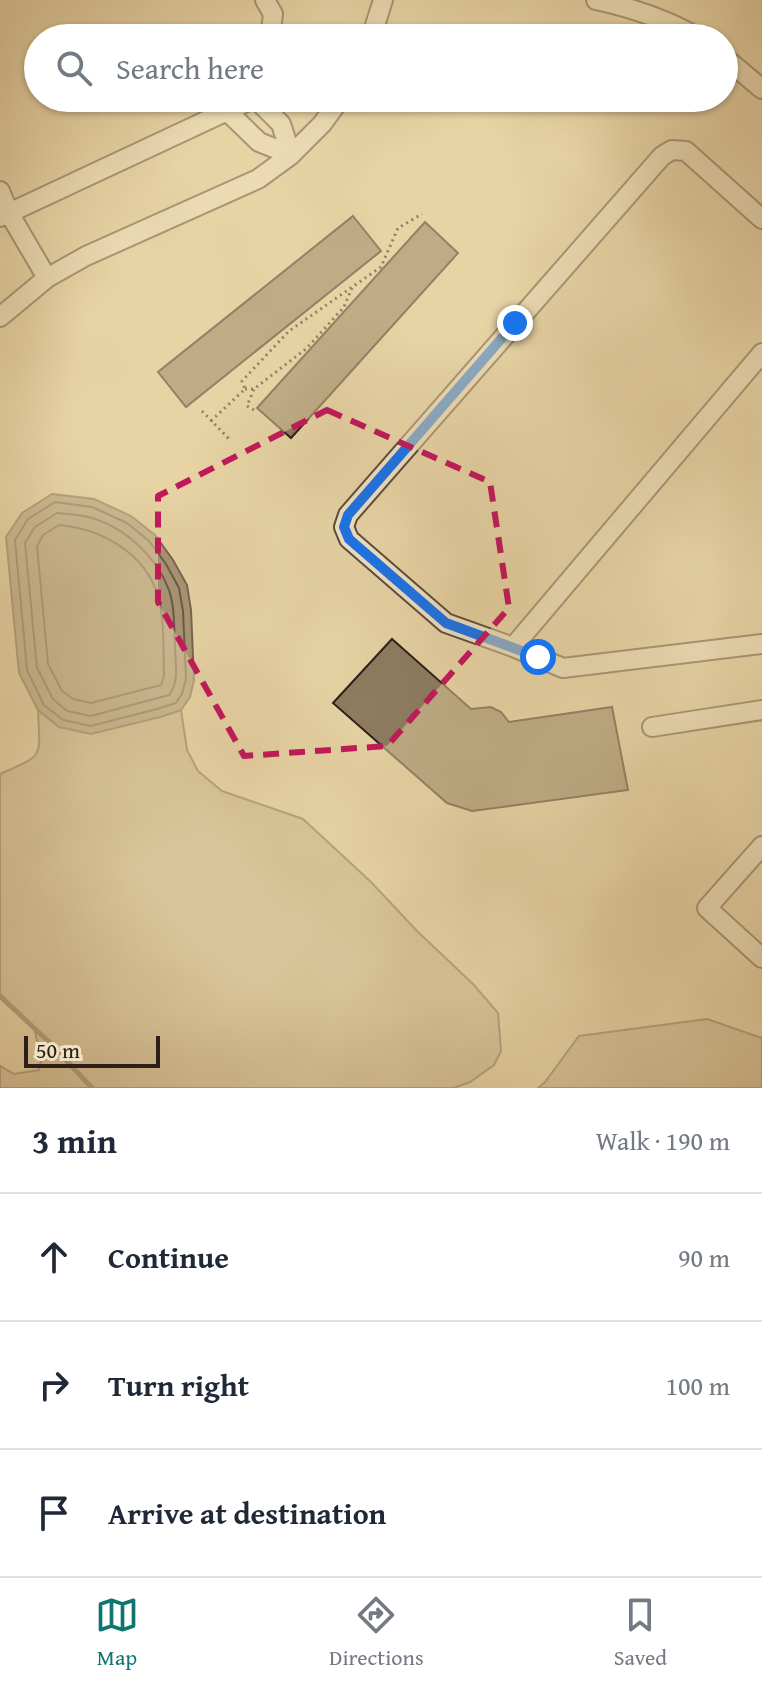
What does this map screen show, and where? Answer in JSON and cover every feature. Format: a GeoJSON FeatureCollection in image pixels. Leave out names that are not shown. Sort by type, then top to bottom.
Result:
{"type":"FeatureCollection","features":[{"type":"Feature","properties":{"kind":"street"},"geometry":{"type":"LineString","coordinates":[[265,0],[273,14],[272,24]]}},
{"type":"Feature","properties":{"kind":"street"},"geometry":{"type":"LineString","coordinates":[[375,24],[383,0]]}},
{"type":"Feature","properties":{"kind":"street"},"geometry":{"type":"LineString","coordinates":[[596,0],[656,7],[677,24]]}},
{"type":"Feature","properties":{"kind":"street"},"geometry":{"type":"LineString","coordinates":[[738,69],[762,89]]}},
{"type":"Feature","properties":{"kind":"street"},"geometry":{"type":"LineString","coordinates":[[4,215],[225,112]]}},
{"type":"Feature","properties":{"kind":"street"},"geometry":{"type":"LineString","coordinates":[[228,112],[259,142],[291,155]]}},
{"type":"Feature","properties":{"kind":"street"},"geometry":{"type":"LineString","coordinates":[[269,112],[281,124],[291,155]]}},
{"type":"Feature","properties":{"kind":"street"},"geometry":{"type":"LineString","coordinates":[[0,317],[47,278],[86,256],[258,179],[291,155],[331,112]]}},
{"type":"Feature","properties":{"kind":"street"},"geometry":{"type":"LineString","coordinates":[[762,219],[686,151],[672,150],[662,156],[348,515],[344,527],[349,539],[446,623],[563,668],[762,644]]}},
{"type":"Feature","properties":{"kind":"street"},"geometry":{"type":"LineString","coordinates":[[0,191],[4,215],[47,278]]}},
{"type":"Feature","properties":{"kind":"street"},"geometry":{"type":"LineString","coordinates":[[513,647],[762,353]]}},
{"type":"Feature","properties":{"kind":"street"},"geometry":{"type":"LineString","coordinates":[[652,727],[762,710]]}},
{"type":"Feature","properties":{"kind":"street"},"geometry":{"type":"LineString","coordinates":[[762,846],[707,908],[762,958]]}},
{"type":"Feature","properties":{"kind":"path"},"geometry":{"type":"LineString","coordinates":[[245,389],[242,381],[289,331],[381,267],[398,228],[422,214]]}},
{"type":"Feature","properties":{"kind":"path"},"geometry":{"type":"LineString","coordinates":[[254,410],[247,406],[254,389],[307,348],[344,307],[353,286]]}},
{"type":"Feature","properties":{"kind":"path"},"geometry":{"type":"LineString","coordinates":[[211,421],[245,389],[254,389]]}},
{"type":"Feature","properties":{"kind":"path"},"geometry":{"type":"LineString","coordinates":[[202,411],[230,440]]}},
{"type":"Feature","properties":{"kind":"highlighted area"},"geometry":{"type":"Polygon","coordinates":[[[327,410],[490,482],[509,608],[387,746],[244,756],[158,602],[158,496],[327,410]]]}},
{"type":"Feature","properties":{"kind":"shaded area"},"geometry":{"type":"Polygon","coordinates":[[[38,710],[59,727],[160,717],[181,710],[187,750],[198,771],[222,791],[303,819],[473,984],[498,1013],[501,1051],[494,1065],[470,1082],[454,1088],[0,1088],[0,1066],[14,1074],[39,1070],[41,1060],[34,1027],[0,998],[0,774],[37,753],[38,710]]]}},
{"type":"Feature","properties":{"kind":"shaded area"},"geometry":{"type":"Polygon","coordinates":[[[707,1019],[762,1038],[762,1088],[538,1088],[579,1036],[707,1019]]]}},
{"type":"Feature","properties":{"kind":"water"},"geometry":{"type":"Polygon","coordinates":[[[52,494],[94,499],[131,516],[155,535],[173,560],[187,585],[191,610],[194,680],[190,697],[181,710],[91,734],[59,727],[38,710],[19,673],[6,537],[22,513],[52,494]]]}},
{"type":"Feature","properties":{"kind":"building"},"geometry":{"type":"Polygon","coordinates":[[[353,216],[381,251],[186,407],[158,372],[353,216]]]}},
{"type":"Feature","properties":{"kind":"building"},"geometry":{"type":"Polygon","coordinates":[[[425,222],[458,253],[291,438],[257,408],[425,222]]]}},
{"type":"Feature","properties":{"kind":"building"},"geometry":{"type":"Polygon","coordinates":[[[392,639],[471,709],[491,707],[501,712],[509,722],[612,707],[628,790],[472,811],[447,803],[333,703],[392,639]]]}},
{"type":"Feature","properties":{"kind":"waterway"},"geometry":{"type":"LineString","coordinates":[[0,996],[92,1088]]}},
{"type":"Feature","properties":{"kind":"route"},"geometry":{"type":"LineString","coordinates":[[515,323],[348,515],[344,527],[349,539],[446,623],[538,657]]}}]}
